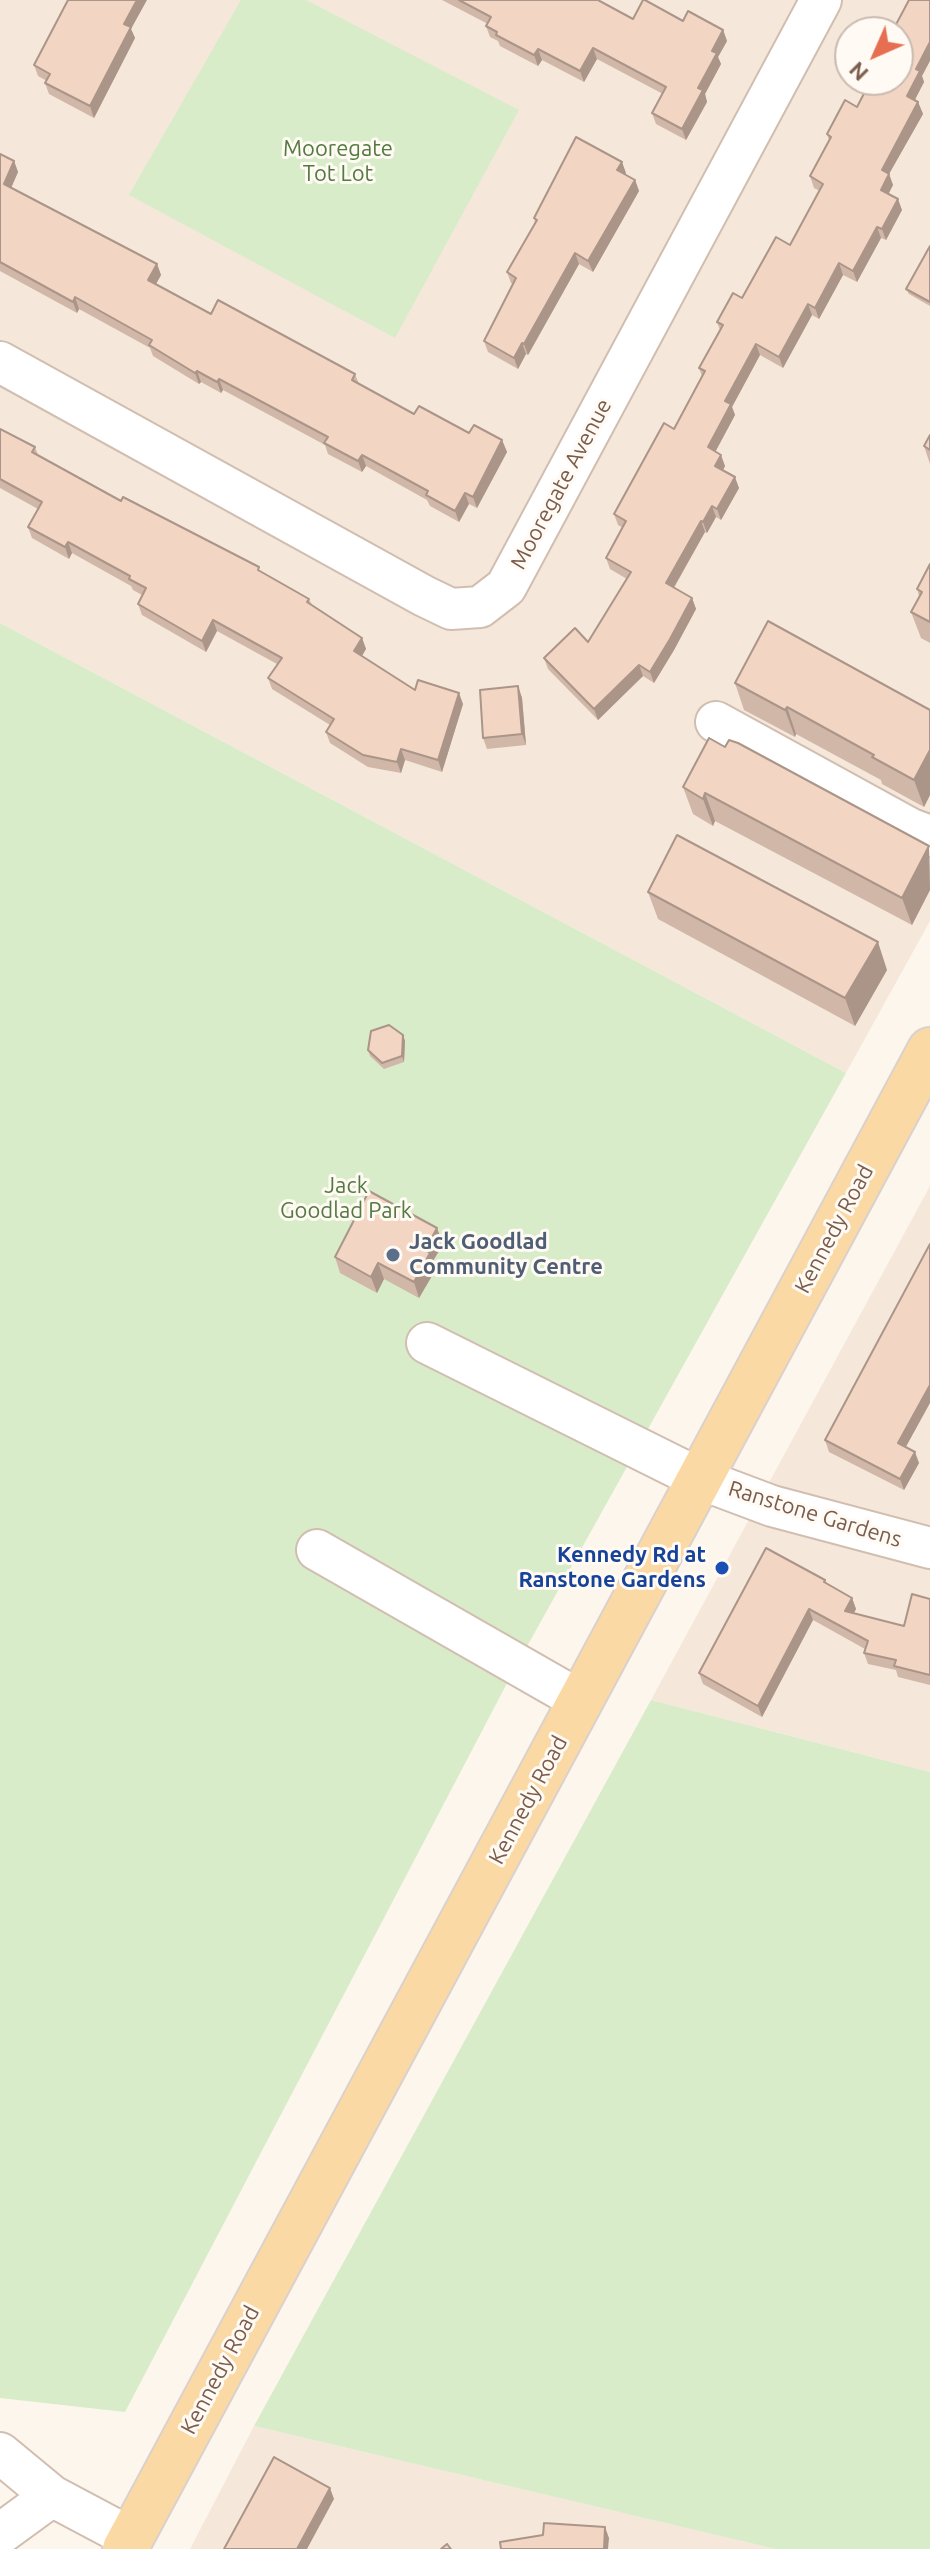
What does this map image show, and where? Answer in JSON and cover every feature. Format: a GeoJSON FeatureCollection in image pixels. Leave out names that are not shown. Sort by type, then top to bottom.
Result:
{"type":"FeatureCollection","features":[{"type":"Feature","properties":{"kind":"main road","name":"Kennedy Road"},"geometry":{"type":"LineString","coordinates":[[128,2544],[930,1050]]}},
{"type":"Feature","properties":{"kind":"street","name":"Mooregate Avenue"},"geometry":{"type":"LineString","coordinates":[[0,362],[424,596],[451,609],[480,607],[506,587],[821,0]]}},
{"type":"Feature","properties":{"kind":"street"},"geometry":{"type":"LineString","coordinates":[[716,722],[911,829],[930,836]]}},
{"type":"Feature","properties":{"kind":"street","name":"Ranstone Gardens"},"geometry":{"type":"LineString","coordinates":[[427,1343],[700,1479],[772,1506],[930,1548]]}},
{"type":"Feature","properties":{"kind":"street"},"geometry":{"type":"LineString","coordinates":[[317,1550],[581,1701]]}},
{"type":"Feature","properties":{"kind":"street"},"geometry":{"type":"LineString","coordinates":[[0,2453],[52,2496],[128,2544]]}},
{"type":"Feature","properties":{"kind":"street"},"geometry":{"type":"LineString","coordinates":[[0,2534],[52,2496]]}},
{"type":"Feature","properties":{"kind":"shaded area"},"geometry":{"type":"Polygon","coordinates":[[[0,0],[930,0],[930,921],[846,1073],[0,623],[0,0]]]}},
{"type":"Feature","properties":{"kind":"shaded area"},"geometry":{"type":"Polygon","coordinates":[[[930,1186],[930,1772],[651,1700],[930,1186]]]}},
{"type":"Feature","properties":{"kind":"shaded area"},"geometry":{"type":"Polygon","coordinates":[[[254,2426],[777,2549],[190,2549],[254,2426]]]}},
{"type":"Feature","properties":{"kind":"green space","name":"Mooregate Tot Lot"},"geometry":{"type":"Polygon","coordinates":[[[241,0],[306,0],[519,110],[395,338],[129,195],[241,0]]]}},
{"type":"Feature","properties":{"kind":"green space","name":"Jack Goodlad Park"},"geometry":{"type":"Polygon","coordinates":[[[0,623],[846,1073],[515,1668],[125,2412],[0,2398],[0,623]]]}},
{"type":"Feature","properties":{"kind":"green space"},"geometry":{"type":"Polygon","coordinates":[[[651,1700],[930,1772],[930,2549],[776,2549],[254,2426],[651,1700]]]}},
{"type":"Feature","properties":{"kind":"building"},"geometry":{"type":"Polygon","coordinates":[[[68,0],[137,0],[124,24],[131,27],[90,106],[45,83],[50,74],[34,65],[68,0]]]}},
{"type":"Feature","properties":{"kind":"building"},"geometry":{"type":"Polygon","coordinates":[[[459,0],[598,0],[633,19],[645,0],[683,21],[688,11],[723,30],[712,51],[717,53],[698,88],[703,90],[682,129],[652,113],[666,87],[593,48],[580,71],[538,49],[534,55],[496,35],[497,32],[486,26],[491,17],[459,0]]]}},
{"type":"Feature","properties":{"kind":"building"},"geometry":{"type":"Polygon","coordinates":[[[909,0],[930,0],[930,42],[916,69],[920,71],[914,83],[914,16],[900,16],[909,0]]]}},
{"type":"Feature","properties":{"kind":"building"},"geometry":{"type":"Polygon","coordinates":[[[863,96],[907,96],[918,102],[882,170],[889,174],[881,190],[898,199],[882,229],[877,227],[853,271],[839,263],[815,308],[808,304],[779,357],[756,344],[725,401],[731,404],[708,447],[721,455],[715,466],[735,477],[717,509],[712,506],[701,521],[666,583],[692,598],[650,672],[639,665],[594,709],[544,658],[575,628],[588,642],[631,572],[606,558],[626,521],[614,514],[664,423],[674,429],[705,371],[699,368],[723,325],[717,322],[733,293],[742,298],[776,237],[790,245],[823,184],[810,176],[831,137],[827,134],[845,100],[857,107],[863,96]]]}},
{"type":"Feature","properties":{"kind":"building"},"geometry":{"type":"Polygon","coordinates":[[[576,137],[622,162],[617,170],[635,180],[588,261],[575,253],[514,358],[484,341],[516,278],[507,272],[537,220],[534,218],[576,137]]]}},
{"type":"Feature","properties":{"kind":"building"},"geometry":{"type":"Polygon","coordinates":[[[0,154],[14,161],[4,184],[157,264],[148,280],[211,314],[218,300],[355,374],[352,380],[414,414],[419,406],[469,433],[474,425],[502,440],[473,497],[465,493],[455,511],[426,495],[428,491],[362,455],[358,461],[324,443],[328,437],[219,379],[217,382],[197,371],[195,373],[149,345],[152,340],[75,297],[73,302],[0,262],[0,154]]]}},
{"type":"Feature","properties":{"kind":"building"},"geometry":{"type":"Polygon","coordinates":[[[930,246],[930,302],[906,289],[930,246]]]}},
{"type":"Feature","properties":{"kind":"building"},"geometry":{"type":"Polygon","coordinates":[[[0,429],[35,447],[32,452],[121,501],[123,497],[259,567],[258,570],[309,599],[307,602],[362,638],[354,651],[415,690],[418,680],[459,693],[438,760],[401,749],[397,762],[363,755],[326,732],[334,719],[268,678],[282,658],[213,620],[202,641],[138,604],[146,588],[129,579],[130,576],[68,542],[65,547],[28,527],[42,502],[0,479],[0,429]]]}},
{"type":"Feature","properties":{"kind":"building"},"geometry":{"type":"Polygon","coordinates":[[[930,435],[930,450],[924,446],[930,435]]]}},
{"type":"Feature","properties":{"kind":"building"},"geometry":{"type":"Polygon","coordinates":[[[930,564],[930,622],[911,612],[922,592],[917,589],[930,564]]]}},
{"type":"Feature","properties":{"kind":"building"},"geometry":{"type":"Polygon","coordinates":[[[768,621],[930,710],[930,750],[914,780],[787,707],[785,710],[735,683],[768,621]]]}},
{"type":"Feature","properties":{"kind":"building"},"geometry":{"type":"Polygon","coordinates":[[[518,686],[522,734],[483,738],[480,690],[518,686]]]}},
{"type":"Feature","properties":{"kind":"building"},"geometry":{"type":"Polygon","coordinates":[[[709,738],[725,747],[729,740],[738,743],[929,846],[902,898],[705,793],[703,799],[683,787],[709,738]]]}},
{"type":"Feature","properties":{"kind":"building"},"geometry":{"type":"Polygon","coordinates":[[[677,835],[878,942],[845,998],[648,892],[677,835]]]}},
{"type":"Feature","properties":{"kind":"building"},"geometry":{"type":"Polygon","coordinates":[[[389,1025],[403,1035],[402,1056],[382,1063],[368,1050],[371,1031],[389,1025]]]}},
{"type":"Feature","properties":{"kind":"building","name":"Jack Goodlad Community Centre"},"geometry":{"type":"Polygon","coordinates":[[[369,1191],[437,1228],[425,1250],[430,1253],[414,1282],[378,1263],[371,1277],[335,1257],[369,1191]]]}},
{"type":"Feature","properties":{"kind":"building"},"geometry":{"type":"Polygon","coordinates":[[[930,1244],[930,1385],[898,1443],[915,1452],[900,1479],[825,1440],[930,1244]]]}},
{"type":"Feature","properties":{"kind":"building"},"geometry":{"type":"Polygon","coordinates":[[[766,1548],[852,1598],[845,1611],[904,1626],[912,1594],[930,1599],[930,1675],[894,1666],[896,1660],[864,1653],[868,1641],[809,1609],[758,1706],[699,1673],[766,1548]]]}},
{"type":"Feature","properties":{"kind":"building"},"geometry":{"type":"Polygon","coordinates":[[[274,2457],[330,2488],[297,2549],[224,2549],[274,2457]]]}},
{"type":"Feature","properties":{"kind":"building"},"geometry":{"type":"Polygon","coordinates":[[[544,2523],[605,2527],[604,2549],[501,2549],[500,2542],[543,2535],[544,2523]]]}},
{"type":"Feature","properties":{"kind":"place","name":"Jack Goodlad Community Centre"},"geometry":{"type":"Point","coordinates":[393,1255]}},
{"type":"Feature","properties":{"kind":"place","name":"Kennedy Rd at Ranstone Gardens"},"geometry":{"type":"Point","coordinates":[722,1568]}}]}
